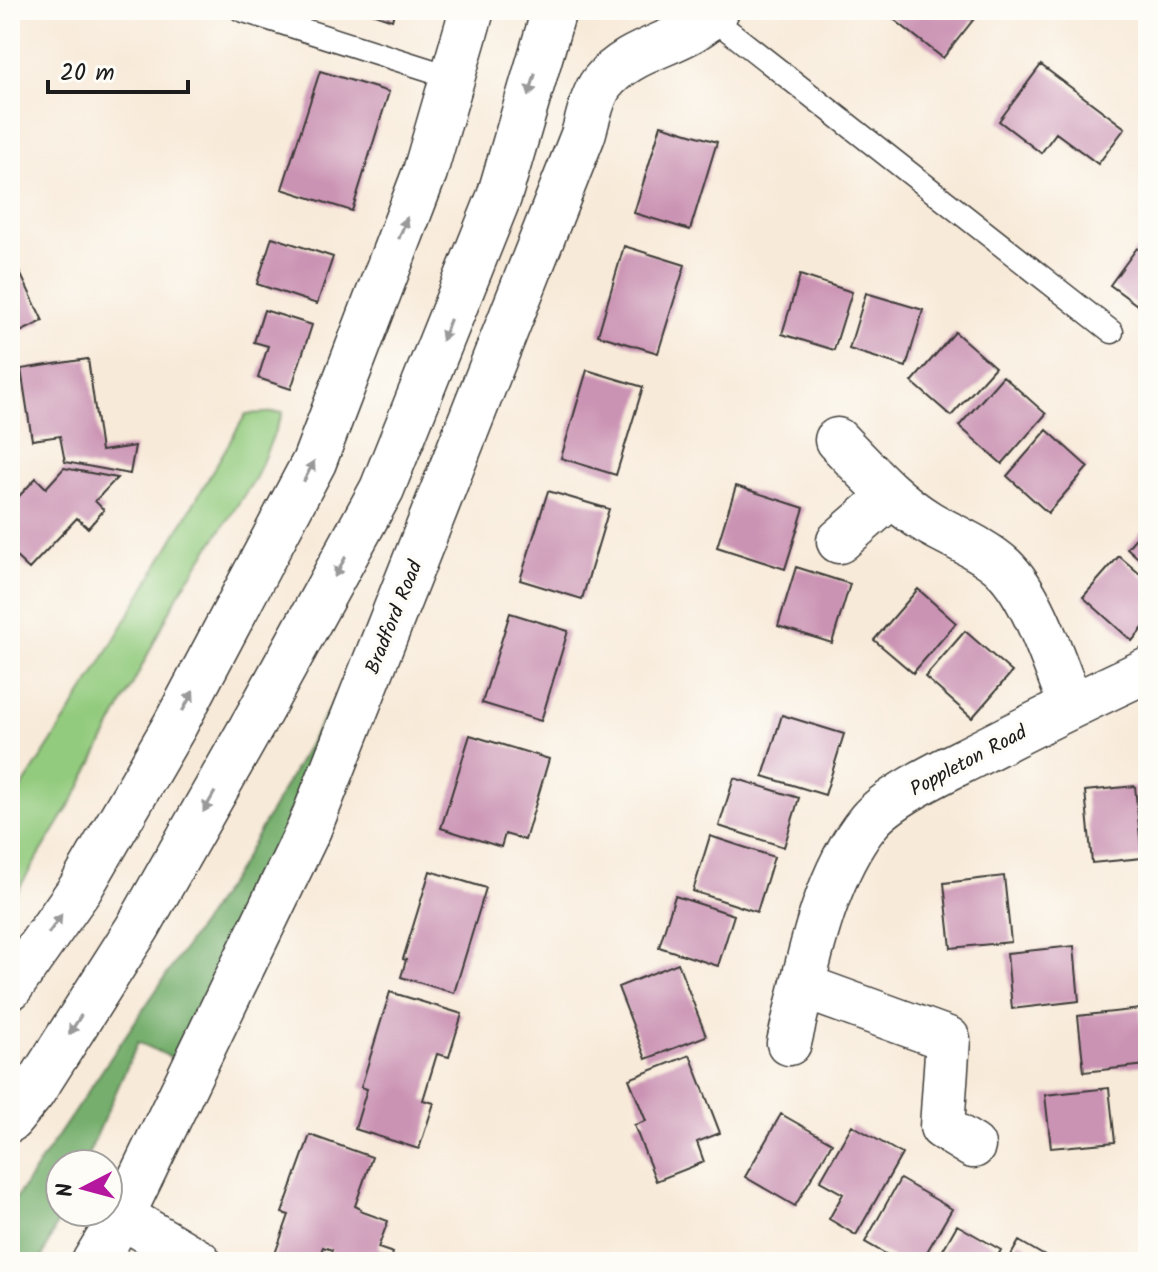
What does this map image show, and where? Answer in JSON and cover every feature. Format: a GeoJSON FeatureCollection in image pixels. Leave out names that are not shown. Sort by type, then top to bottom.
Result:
{"type":"FeatureCollection","features":[{"type":"Feature","properties":{"kind":"street"},"geometry":{"type":"LineString","coordinates":[[10,988],[80,889],[175,725],[314,462],[425,172],[472,10]]}},
{"type":"Feature","properties":{"kind":"street"},"geometry":{"type":"LineString","coordinates":[[10,1120],[33,1092],[138,927],[382,489],[499,197],[554,10]]}},
{"type":"Feature","properties":{"kind":"street","name":"Bradford Road"},"geometry":{"type":"LineString","coordinates":[[124,1212],[309,829],[583,135],[600,84],[626,59],[667,43],[714,13]]}},
{"type":"Feature","properties":{"kind":"street"},"geometry":{"type":"LineString","coordinates":[[837,440],[891,496],[1004,568],[1030,605],[1071,705]]}},
{"type":"Feature","properties":{"kind":"street"},"geometry":{"type":"LineString","coordinates":[[839,541],[891,496]]}},
{"type":"Feature","properties":{"kind":"street","name":"Poppleton Road"},"geometry":{"type":"LineString","coordinates":[[789,1043],[824,912],[842,863],[870,819],[915,786],[1071,705],[1148,670]]}},
{"type":"Feature","properties":{"kind":"street"},"geometry":{"type":"LineString","coordinates":[[802,986],[948,1039],[942,1127],[973,1146]]}},
{"type":"Feature","properties":{"kind":"street"},"geometry":{"type":"LineString","coordinates":[[124,1217],[199,1262]]}},
{"type":"Feature","properties":{"kind":"street","name":"Bradford Road"},"geometry":{"type":"LineString","coordinates":[[94,1262],[115,1228]]}},
{"type":"Feature","properties":{"kind":"lane"},"geometry":{"type":"LineString","coordinates":[[241,10],[452,77]]}},
{"type":"Feature","properties":{"kind":"lane"},"geometry":{"type":"LineString","coordinates":[[714,13],[1112,332]]}},
{"type":"Feature","properties":{"kind":"green space"},"geometry":{"type":"Polygon","coordinates":[[[598,10],[649,10],[614,24],[601,19],[598,10]]]}},
{"type":"Feature","properties":{"kind":"green space"},"geometry":{"type":"Polygon","coordinates":[[[283,412],[256,477],[178,595],[79,790],[10,903],[10,806],[89,683],[246,414],[283,412]]]}},
{"type":"Feature","properties":{"kind":"green space"},"geometry":{"type":"Polygon","coordinates":[[[361,652],[266,875],[181,1062],[138,1042],[91,1148],[50,1148],[238,869],[361,652]]]}},
{"type":"Feature","properties":{"kind":"green space"},"geometry":{"type":"Polygon","coordinates":[[[44,1157],[44,1228],[55,1228],[40,1262],[10,1262],[10,1207],[44,1157]]]}},
{"type":"Feature","properties":{"kind":"building"},"geometry":{"type":"Polygon","coordinates":[[[363,10],[395,10],[392,20],[363,10]]]}},
{"type":"Feature","properties":{"kind":"building"},"geometry":{"type":"Polygon","coordinates":[[[882,10],[981,10],[943,58],[882,10]]]}},
{"type":"Feature","properties":{"kind":"building"},"geometry":{"type":"Polygon","coordinates":[[[1041,65],[1125,128],[1098,164],[1056,133],[1041,153],[999,121],[1041,65]]]}},
{"type":"Feature","properties":{"kind":"building"},"geometry":{"type":"Polygon","coordinates":[[[320,71],[389,92],[352,211],[282,189],[320,71]]]}},
{"type":"Feature","properties":{"kind":"building"},"geometry":{"type":"Polygon","coordinates":[[[661,125],[717,142],[690,230],[634,213],[661,125]]]}},
{"type":"Feature","properties":{"kind":"building"},"geometry":{"type":"Polygon","coordinates":[[[272,237],[333,257],[317,304],[257,284],[272,237]]]}},
{"type":"Feature","properties":{"kind":"building"},"geometry":{"type":"Polygon","coordinates":[[[624,246],[685,265],[658,353],[598,335],[624,246]]]}},
{"type":"Feature","properties":{"kind":"building"},"geometry":{"type":"Polygon","coordinates":[[[1137,248],[1146,254],[1148,250],[1148,313],[1110,285],[1137,248]]]}},
{"type":"Feature","properties":{"kind":"building"},"geometry":{"type":"Polygon","coordinates":[[[10,257],[43,321],[10,337],[10,257]]]}},
{"type":"Feature","properties":{"kind":"building"},"geometry":{"type":"Polygon","coordinates":[[[800,275],[852,292],[834,350],[782,334],[800,275]]]}},
{"type":"Feature","properties":{"kind":"building"},"geometry":{"type":"Polygon","coordinates":[[[866,293],[923,310],[906,367],[849,349],[866,293]]]}},
{"type":"Feature","properties":{"kind":"building"},"geometry":{"type":"Polygon","coordinates":[[[264,310],[312,325],[291,389],[258,378],[268,346],[254,342],[264,310]]]}},
{"type":"Feature","properties":{"kind":"building"},"geometry":{"type":"Polygon","coordinates":[[[955,332],[995,367],[951,416],[912,382],[955,332]]]}},
{"type":"Feature","properties":{"kind":"building"},"geometry":{"type":"Polygon","coordinates":[[[88,359],[101,451],[135,446],[130,474],[65,462],[60,436],[32,440],[21,369],[88,359]]]}},
{"type":"Feature","properties":{"kind":"building"},"geometry":{"type":"Polygon","coordinates":[[[587,370],[643,387],[616,475],[561,458],[587,370]]]}},
{"type":"Feature","properties":{"kind":"building"},"geometry":{"type":"Polygon","coordinates":[[[1003,376],[1046,414],[1002,464],[959,426],[1003,376]]]}},
{"type":"Feature","properties":{"kind":"building"},"geometry":{"type":"Polygon","coordinates":[[[1047,430],[1088,467],[1048,513],[1007,476],[1047,430]]]}},
{"type":"Feature","properties":{"kind":"building"},"geometry":{"type":"Polygon","coordinates":[[[64,468],[117,478],[95,501],[104,510],[88,528],[77,518],[29,569],[10,551],[10,506],[36,478],[46,488],[64,468]]]}},
{"type":"Feature","properties":{"kind":"building"},"geometry":{"type":"Polygon","coordinates":[[[736,486],[804,508],[785,569],[717,547],[736,486]]]}},
{"type":"Feature","properties":{"kind":"building"},"geometry":{"type":"Polygon","coordinates":[[[548,491],[609,509],[582,599],[520,580],[548,491]]]}},
{"type":"Feature","properties":{"kind":"building"},"geometry":{"type":"Polygon","coordinates":[[[1148,524],[1148,567],[1127,548],[1148,524]]]}},
{"type":"Feature","properties":{"kind":"building"},"geometry":{"type":"Polygon","coordinates":[[[1119,556],[1148,581],[1148,622],[1132,641],[1083,597],[1119,556]]]}},
{"type":"Feature","properties":{"kind":"building"},"geometry":{"type":"Polygon","coordinates":[[[796,567],[850,584],[832,643],[778,626],[796,567]]]}},
{"type":"Feature","properties":{"kind":"building"},"geometry":{"type":"Polygon","coordinates":[[[918,589],[956,623],[913,673],[874,640],[918,589]]]}},
{"type":"Feature","properties":{"kind":"building"},"geometry":{"type":"Polygon","coordinates":[[[510,613],[568,631],[541,721],[482,703],[510,613]]]}},
{"type":"Feature","properties":{"kind":"building"},"geometry":{"type":"Polygon","coordinates":[[[965,631],[1012,672],[972,718],[925,677],[965,631]]]}},
{"type":"Feature","properties":{"kind":"building"},"geometry":{"type":"Polygon","coordinates":[[[782,715],[844,734],[825,795],[763,776],[782,715]]]}},
{"type":"Feature","properties":{"kind":"building"},"geometry":{"type":"Polygon","coordinates":[[[470,735],[549,759],[525,840],[505,834],[501,847],[441,828],[470,735]]]}},
{"type":"Feature","properties":{"kind":"building"},"geometry":{"type":"Polygon","coordinates":[[[734,778],[799,798],[784,847],[719,826],[734,778]]]}},
{"type":"Feature","properties":{"kind":"building"},"geometry":{"type":"Polygon","coordinates":[[[1135,786],[1142,858],[1092,863],[1085,791],[1135,786]]]}},
{"type":"Feature","properties":{"kind":"building"},"geometry":{"type":"Polygon","coordinates":[[[710,836],[774,857],[757,912],[693,891],[710,836]]]}},
{"type":"Feature","properties":{"kind":"building"},"geometry":{"type":"Polygon","coordinates":[[[430,871],[486,888],[454,993],[401,977],[406,960],[403,959],[430,871]]]}},
{"type":"Feature","properties":{"kind":"building"},"geometry":{"type":"Polygon","coordinates":[[[1004,876],[1011,942],[951,948],[944,883],[1004,876]]]}},
{"type":"Feature","properties":{"kind":"building"},"geometry":{"type":"Polygon","coordinates":[[[675,896],[734,915],[718,966],[659,947],[675,896]]]}},
{"type":"Feature","properties":{"kind":"building"},"geometry":{"type":"Polygon","coordinates":[[[1074,946],[1079,1001],[1012,1009],[1007,953],[1074,946]]]}},
{"type":"Feature","properties":{"kind":"building"},"geometry":{"type":"Polygon","coordinates":[[[678,963],[706,1036],[646,1059],[618,987],[678,963]]]}},
{"type":"Feature","properties":{"kind":"building"},"geometry":{"type":"Polygon","coordinates":[[[390,992],[462,1014],[449,1057],[437,1054],[423,1100],[434,1103],[419,1149],[355,1129],[367,1089],[361,1087],[390,992]]]}},
{"type":"Feature","properties":{"kind":"building"},"geometry":{"type":"Polygon","coordinates":[[[1140,1009],[1146,1065],[1084,1072],[1078,1016],[1140,1009]]]}},
{"type":"Feature","properties":{"kind":"building"},"geometry":{"type":"Polygon","coordinates":[[[690,1055],[720,1133],[697,1142],[704,1162],[656,1181],[634,1125],[646,1121],[629,1079],[690,1055]]]}},
{"type":"Feature","properties":{"kind":"building"},"geometry":{"type":"Polygon","coordinates":[[[1109,1088],[1115,1142],[1051,1148],[1045,1095],[1109,1088]]]}},
{"type":"Feature","properties":{"kind":"building"},"geometry":{"type":"Polygon","coordinates":[[[781,1114],[832,1143],[795,1206],[745,1177],[781,1114]]]}},
{"type":"Feature","properties":{"kind":"building"},"geometry":{"type":"Polygon","coordinates":[[[852,1125],[902,1154],[856,1235],[829,1219],[843,1194],[820,1181],[852,1125]]]}},
{"type":"Feature","properties":{"kind":"building"},"geometry":{"type":"Polygon","coordinates":[[[310,1135],[372,1157],[355,1206],[360,1211],[388,1221],[378,1248],[393,1253],[390,1262],[328,1262],[332,1250],[323,1247],[317,1262],[272,1262],[289,1215],[282,1213],[310,1135]]]}},
{"type":"Feature","properties":{"kind":"building"},"geometry":{"type":"Polygon","coordinates":[[[900,1179],[952,1209],[921,1262],[900,1262],[865,1242],[900,1179]]]}},
{"type":"Feature","properties":{"kind":"building"},"geometry":{"type":"Polygon","coordinates":[[[957,1225],[1001,1250],[994,1262],[936,1262],[957,1225]]]}},
{"type":"Feature","properties":{"kind":"building"},"geometry":{"type":"Polygon","coordinates":[[[1019,1241],[1055,1262],[1007,1262],[1019,1241]]]}}]}
